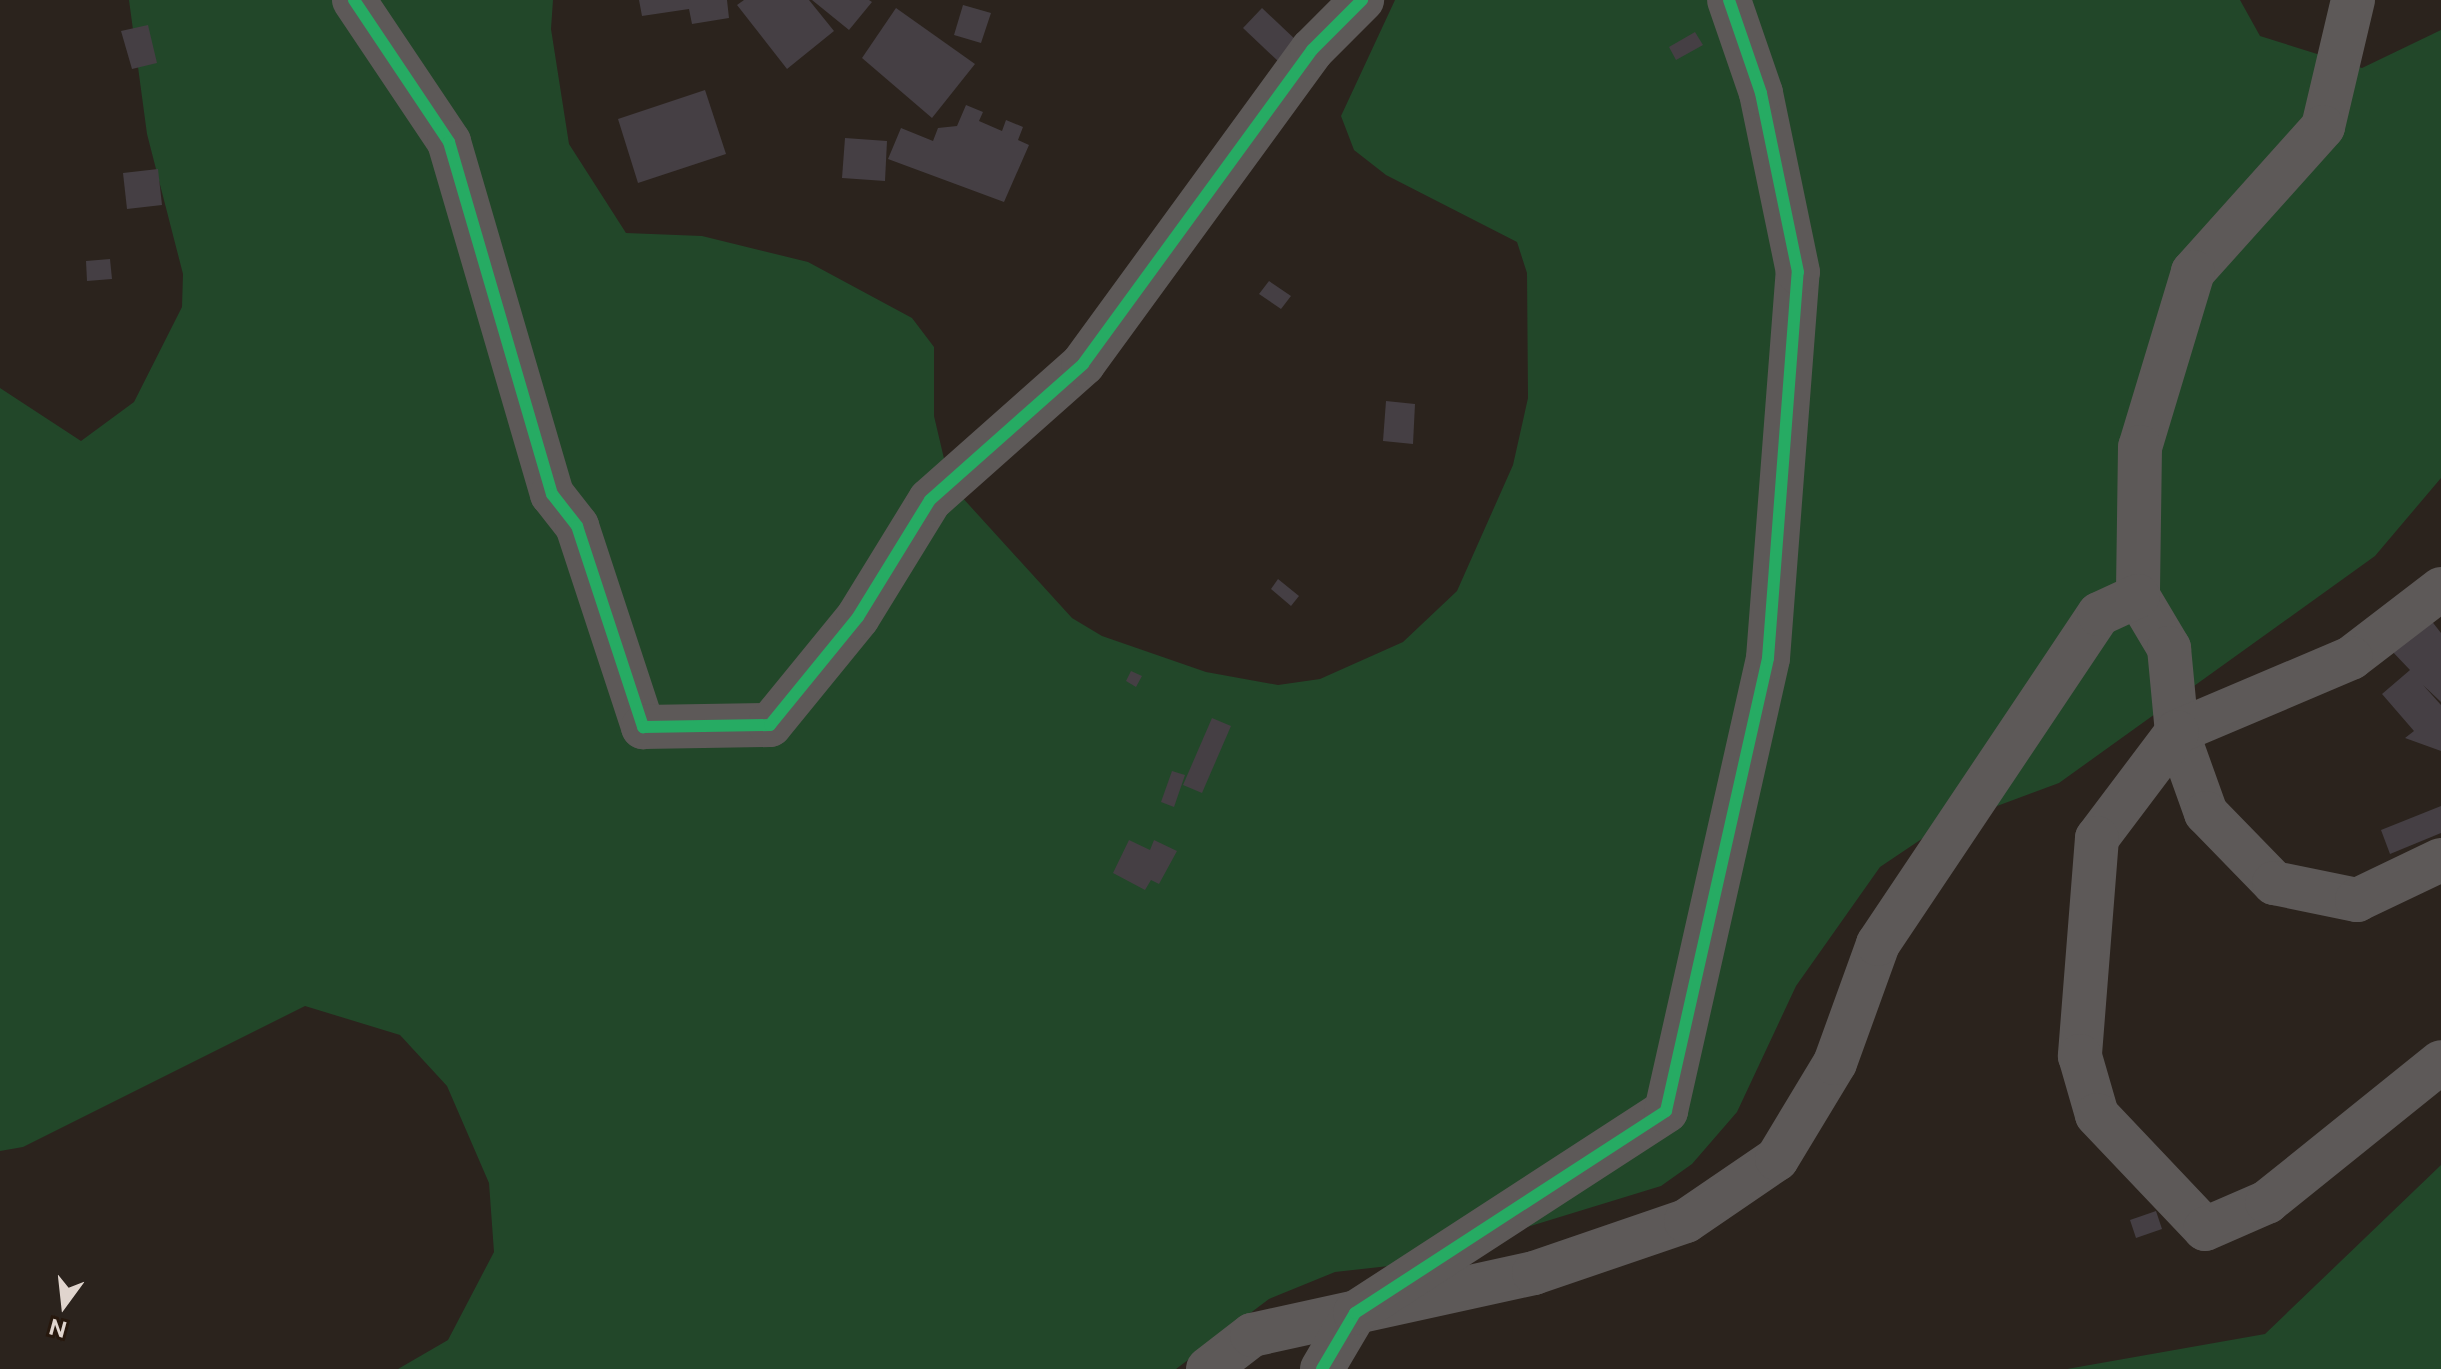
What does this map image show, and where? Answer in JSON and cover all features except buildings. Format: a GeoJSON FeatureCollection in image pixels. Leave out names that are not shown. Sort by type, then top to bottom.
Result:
{"type":"FeatureCollection","features":[{"type":"Feature","properties":{"kind":"street"},"geometry":{"type":"LineString","coordinates":[[354,0],[449,142],[552,494],[577,526],[643,727],[770,725],[858,617],[930,500],[1083,364],[1312,50],[1362,0]]}},
{"type":"Feature","properties":{"kind":"street"},"geometry":{"type":"LineString","coordinates":[[1322,1369],[1355,1313],[1666,1111],[1768,658],[1798,272],[1761,93],[1729,0]]}},
{"type":"Feature","properties":{"kind":"street"},"geometry":{"type":"LineString","coordinates":[[2353,0],[2323,127],[2193,272],[2140,447],[2138,596],[2169,648],[2177,732],[2206,813],[2274,883],[2357,900],[2441,860]]}},
{"type":"Feature","properties":{"kind":"street"},"geometry":{"type":"LineString","coordinates":[[2441,589],[2351,658],[2177,732],[2097,838],[2080,1056],[2097,1115],[2205,1229],[2267,1202],[2441,1062]]}},
{"type":"Feature","properties":{"kind":"street"},"geometry":{"type":"LineString","coordinates":[[1208,1369],[1252,1335],[1534,1273],[1686,1221],[1777,1159],[1835,1063],[1878,944],[2099,614],[2138,596]]}},
{"type":"Feature","properties":{"kind":"green space"},"geometry":{"type":"Polygon","coordinates":[[[129,0],[553,0],[551,29],[569,144],[626,233],[702,236],[808,262],[912,318],[934,347],[934,416],[950,484],[1072,618],[1102,636],[1206,672],[1278,685],[1320,679],[1403,642],[1457,591],[1513,465],[1528,398],[1527,273],[1517,242],[1386,175],[1354,150],[1341,116],[1395,0],[2240,0],[2260,36],[2362,68],[2441,30],[2441,478],[2375,556],[2059,783],[1938,828],[1880,867],[1796,986],[1737,1112],[1692,1164],[1661,1186],[1407,1264],[1335,1272],[1269,1299],[1176,1369],[398,1369],[448,1340],[494,1252],[489,1183],[447,1086],[400,1035],[305,1006],[23,1147],[0,1151],[0,388],[81,441],[134,402],[182,307],[183,274],[147,134],[129,0]]]}},
{"type":"Feature","properties":{"kind":"green space"},"geometry":{"type":"Polygon","coordinates":[[[2441,1165],[2441,1369],[2067,1369],[2265,1334],[2441,1165]]]}},
{"type":"Feature","properties":{"kind":"cycle path"},"geometry":{"type":"LineString","coordinates":[[354,0],[449,142],[552,494],[577,526],[643,727],[770,725],[858,617],[930,500],[1083,364],[1312,50],[1362,0]]}},
{"type":"Feature","properties":{"kind":"cycle path"},"geometry":{"type":"LineString","coordinates":[[1322,1369],[1355,1313],[1666,1111],[1768,658],[1798,272],[1761,93],[1729,0]]}}]}
